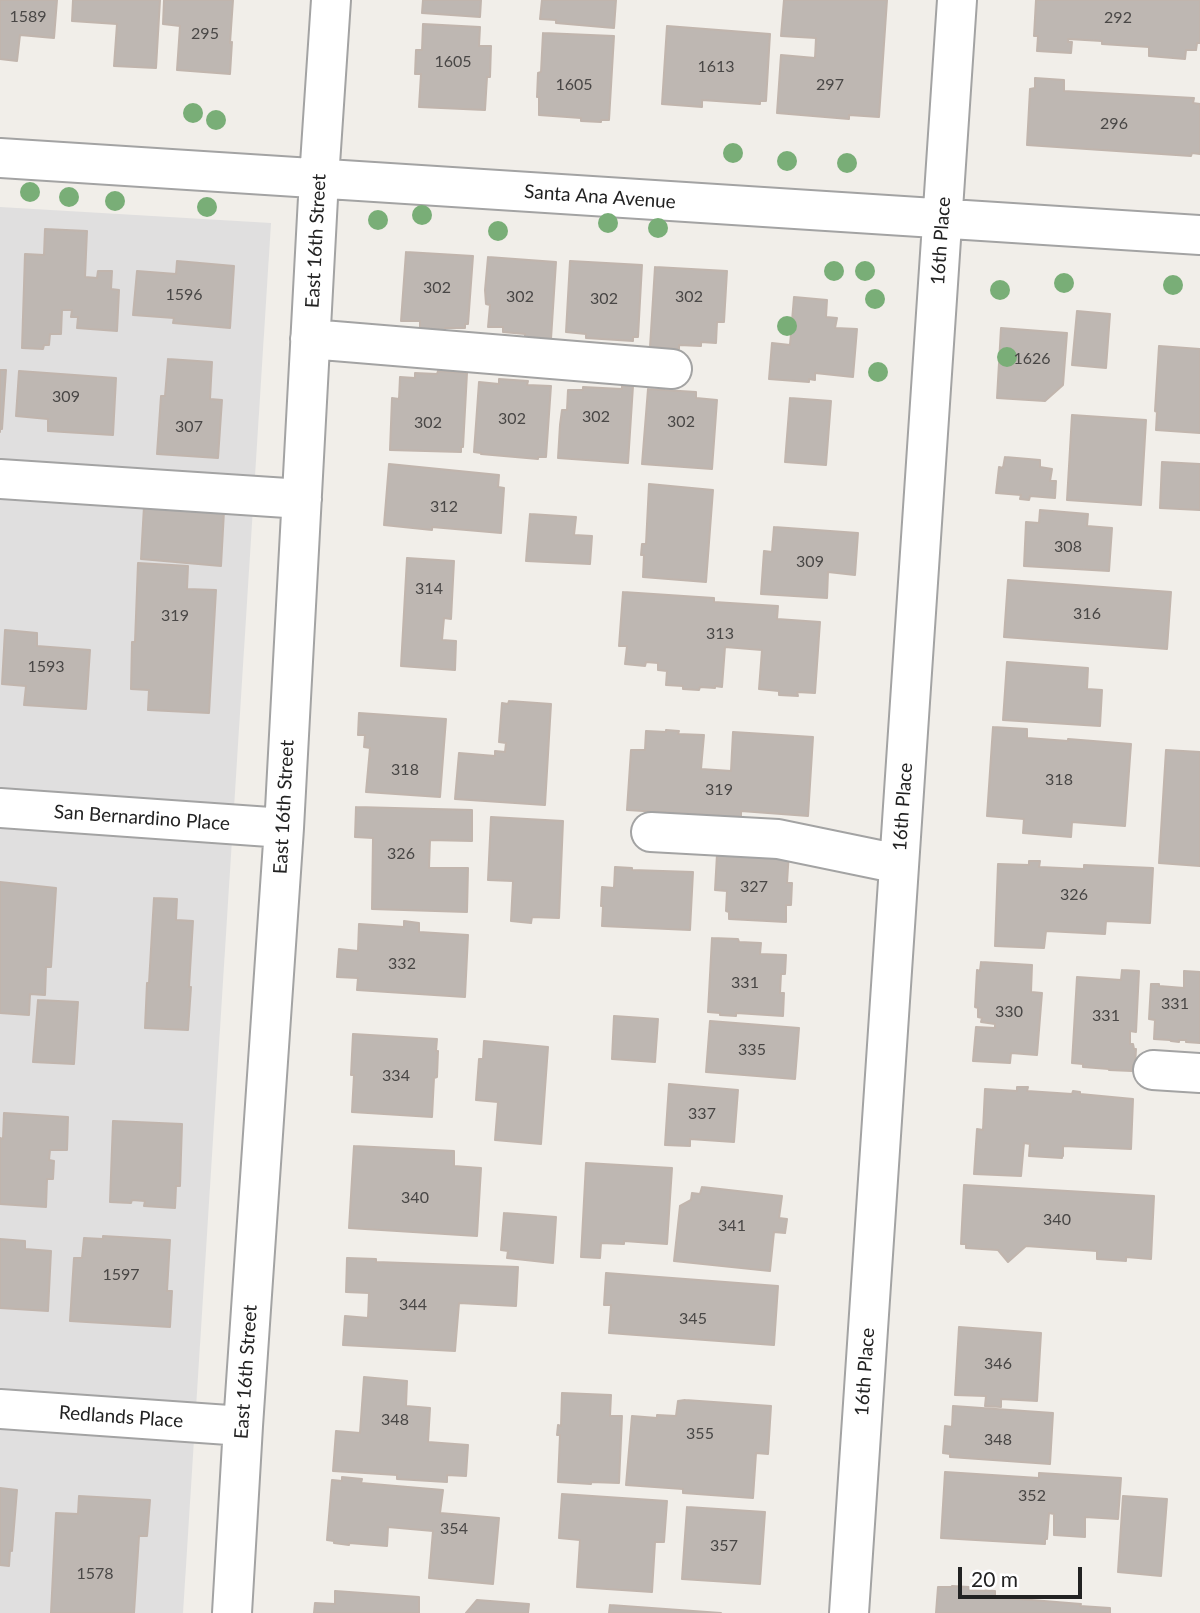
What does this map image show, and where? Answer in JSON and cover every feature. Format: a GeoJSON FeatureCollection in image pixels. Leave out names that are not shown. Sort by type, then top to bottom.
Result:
{"type":"FeatureCollection","features":[{"type":"Feature","properties":{"kind":"street","name":"East 16th Street"},"geometry":{"type":"LineString","coordinates":[[232,1613],[284,828],[331,0]]}},
{"type":"Feature","properties":{"kind":"street","name":"16th Place"},"geometry":{"type":"LineString","coordinates":[[849,1613],[957,0]]}},
{"type":"Feature","properties":{"kind":"street","name":"Santa Ana Avenue"},"geometry":{"type":"LineString","coordinates":[[0,158],[1200,235]]}},
{"type":"Feature","properties":{"kind":"street"},"geometry":{"type":"LineString","coordinates":[[310,340],[672,369]]}},
{"type":"Feature","properties":{"kind":"street"},"geometry":{"type":"LineString","coordinates":[[0,479],[302,499]]}},
{"type":"Feature","properties":{"kind":"street","name":"San Bernardino Place"},"geometry":{"type":"LineString","coordinates":[[0,808],[284,828]]}},
{"type":"Feature","properties":{"kind":"street"},"geometry":{"type":"LineString","coordinates":[[651,832],[779,839],[899,864]]}},
{"type":"Feature","properties":{"kind":"street"},"geometry":{"type":"LineString","coordinates":[[1153,1070],[1200,1073]]}},
{"type":"Feature","properties":{"kind":"street","name":"Redlands Place"},"geometry":{"type":"LineString","coordinates":[[0,1409],[243,1426]]}},
{"type":"Feature","properties":{"kind":"shaded area"},"geometry":{"type":"Polygon","coordinates":[[[0,207],[271,223],[183,1613],[0,1613],[0,207]]]}},
{"type":"Feature","properties":{"kind":"building"},"geometry":{"type":"Polygon","coordinates":[[[0,0],[57,0],[54,38],[20,35],[17,61],[0,59],[0,0]]]}},
{"type":"Feature","properties":{"kind":"building"},"geometry":{"type":"Polygon","coordinates":[[[73,0],[160,0],[156,68],[114,66],[117,24],[72,21],[73,0]]]}},
{"type":"Feature","properties":{"kind":"building"},"geometry":{"type":"Polygon","coordinates":[[[164,0],[233,0],[230,74],[177,70],[180,26],[163,24],[164,0]]]}},
{"type":"Feature","properties":{"kind":"building"},"geometry":{"type":"Polygon","coordinates":[[[423,0],[481,0],[480,17],[422,13],[423,0]]]}},
{"type":"Feature","properties":{"kind":"building"},"geometry":{"type":"Polygon","coordinates":[[[542,0],[616,0],[614,28],[540,19],[542,0]]]}},
{"type":"Feature","properties":{"kind":"building"},"geometry":{"type":"Polygon","coordinates":[[[784,0],[887,0],[879,117],[849,115],[849,119],[777,113],[781,55],[815,58],[816,38],[781,36],[784,0]]]}},
{"type":"Feature","properties":{"kind":"building"},"geometry":{"type":"Polygon","coordinates":[[[1036,0],[1200,0],[1200,43],[1197,43],[1196,50],[1186,50],[1185,59],[1149,56],[1149,47],[1068,39],[1068,42],[1072,42],[1071,53],[1037,51],[1038,36],[1034,36],[1036,0]]]}},
{"type":"Feature","properties":{"kind":"building"},"geometry":{"type":"Polygon","coordinates":[[[423,24],[480,27],[479,46],[491,46],[485,110],[419,107],[421,74],[415,74],[416,50],[422,50],[423,24]]]}},
{"type":"Feature","properties":{"kind":"building"},"geometry":{"type":"Polygon","coordinates":[[[667,26],[770,34],[766,101],[760,101],[760,104],[702,100],[702,107],[662,104],[667,26]]]}},
{"type":"Feature","properties":{"kind":"building"},"geometry":{"type":"Polygon","coordinates":[[[543,33],[614,36],[609,120],[581,121],[581,118],[539,115],[538,73],[541,72],[543,33]]]}},
{"type":"Feature","properties":{"kind":"building"},"geometry":{"type":"Polygon","coordinates":[[[1035,78],[1064,80],[1064,91],[1194,98],[1193,103],[1200,104],[1200,154],[1192,153],[1191,156],[1027,145],[1030,89],[1035,88],[1035,78]]]}},
{"type":"Feature","properties":{"kind":"building"},"geometry":{"type":"Polygon","coordinates":[[[45,229],[87,231],[85,277],[97,278],[98,271],[112,271],[111,289],[119,290],[117,331],[77,328],[78,317],[71,317],[72,310],[62,310],[61,334],[50,334],[49,345],[44,345],[43,349],[22,348],[25,254],[44,255],[45,229]]]}},
{"type":"Feature","properties":{"kind":"building"},"geometry":{"type":"Polygon","coordinates":[[[406,252],[473,256],[468,324],[465,324],[465,328],[420,328],[420,321],[401,321],[406,252]]]}},
{"type":"Feature","properties":{"kind":"building"},"geometry":{"type":"Polygon","coordinates":[[[488,257],[556,262],[551,339],[525,337],[525,334],[503,332],[503,327],[488,327],[490,305],[486,304],[485,290],[488,257]]]}},
{"type":"Feature","properties":{"kind":"building"},"geometry":{"type":"Polygon","coordinates":[[[177,261],[234,266],[230,328],[173,323],[174,318],[133,315],[137,271],[176,274],[177,261]]]}},
{"type":"Feature","properties":{"kind":"building"},"geometry":{"type":"Polygon","coordinates":[[[570,261],[642,265],[638,337],[633,337],[633,341],[586,338],[586,334],[566,332],[570,261]]]}},
{"type":"Feature","properties":{"kind":"building"},"geometry":{"type":"Polygon","coordinates":[[[655,267],[727,271],[724,322],[717,322],[716,343],[701,342],[701,346],[679,345],[679,349],[650,347],[655,267]]]}},
{"type":"Feature","properties":{"kind":"building"},"geometry":{"type":"Polygon","coordinates":[[[794,297],[827,300],[826,317],[837,318],[835,328],[857,329],[853,377],[815,373],[815,380],[809,379],[809,382],[769,379],[772,343],[790,345],[794,297]]]}},
{"type":"Feature","properties":{"kind":"building"},"geometry":{"type":"Polygon","coordinates":[[[1077,311],[1110,314],[1106,368],[1072,365],[1077,311]]]}},
{"type":"Feature","properties":{"kind":"building"},"geometry":{"type":"Polygon","coordinates":[[[1001,328],[1067,333],[1063,385],[1045,401],[997,398],[1001,328]]]}},
{"type":"Feature","properties":{"kind":"building"},"geometry":{"type":"Polygon","coordinates":[[[1159,346],[1200,349],[1200,433],[1156,430],[1159,346]]]}},
{"type":"Feature","properties":{"kind":"building"},"geometry":{"type":"Polygon","coordinates":[[[168,359],[212,362],[210,399],[222,400],[218,458],[157,454],[161,396],[165,396],[168,359]]]}},
{"type":"Feature","properties":{"kind":"building"},"geometry":{"type":"Polygon","coordinates":[[[0,370],[6,370],[2,429],[0,429],[0,370]]]}},
{"type":"Feature","properties":{"kind":"building"},"geometry":{"type":"Polygon","coordinates":[[[19,371],[116,378],[113,435],[48,431],[48,419],[16,416],[19,371]]]}},
{"type":"Feature","properties":{"kind":"building"},"geometry":{"type":"Polygon","coordinates":[[[438,371],[467,373],[461,452],[390,450],[392,398],[399,399],[400,377],[415,378],[415,373],[437,374],[438,371]]]}},
{"type":"Feature","properties":{"kind":"building"},"geometry":{"type":"Polygon","coordinates":[[[499,379],[528,381],[527,385],[551,386],[546,457],[538,459],[474,452],[479,382],[499,384],[499,379]]]}},
{"type":"Feature","properties":{"kind":"building"},"geometry":{"type":"Polygon","coordinates":[[[622,386],[633,386],[628,463],[558,458],[562,410],[567,410],[568,390],[583,390],[583,387],[622,389],[622,386]]]}},
{"type":"Feature","properties":{"kind":"building"},"geometry":{"type":"Polygon","coordinates":[[[648,389],[696,392],[696,398],[717,400],[712,469],[642,464],[648,389]]]}},
{"type":"Feature","properties":{"kind":"building"},"geometry":{"type":"Polygon","coordinates":[[[790,398],[831,401],[826,465],[785,462],[790,398]]]}},
{"type":"Feature","properties":{"kind":"building"},"geometry":{"type":"Polygon","coordinates":[[[1072,415],[1146,420],[1141,505],[1067,500],[1072,415]]]}},
{"type":"Feature","properties":{"kind":"building"},"geometry":{"type":"Polygon","coordinates":[[[1005,457],[1040,460],[1040,467],[1052,469],[1050,481],[1056,481],[1055,498],[1030,496],[1029,500],[1020,499],[1021,495],[996,493],[999,467],[1003,468],[1005,457]]]}},
{"type":"Feature","properties":{"kind":"building"},"geometry":{"type":"Polygon","coordinates":[[[1162,462],[1200,464],[1200,510],[1160,508],[1162,462]]]}},
{"type":"Feature","properties":{"kind":"building"},"geometry":{"type":"Polygon","coordinates":[[[389,464],[499,475],[498,487],[504,488],[501,533],[384,525],[389,464]]]}},
{"type":"Feature","properties":{"kind":"building"},"geometry":{"type":"Polygon","coordinates":[[[649,484],[713,490],[706,582],[643,577],[644,555],[641,555],[642,544],[646,544],[649,484]]]}},
{"type":"Feature","properties":{"kind":"building"},"geometry":{"type":"Polygon","coordinates":[[[144,506],[224,511],[221,566],[141,559],[144,506]]]}},
{"type":"Feature","properties":{"kind":"building"},"geometry":{"type":"Polygon","coordinates":[[[1040,510],[1088,514],[1087,526],[1112,528],[1109,571],[1024,566],[1026,522],[1039,523],[1040,510]]]}},
{"type":"Feature","properties":{"kind":"building"},"geometry":{"type":"Polygon","coordinates":[[[530,514],[576,517],[574,535],[592,536],[590,564],[526,561],[530,514]]]}},
{"type":"Feature","properties":{"kind":"building"},"geometry":{"type":"Polygon","coordinates":[[[774,527],[858,533],[855,575],[828,572],[827,598],[761,594],[764,551],[772,552],[774,527]]]}},
{"type":"Feature","properties":{"kind":"building"},"geometry":{"type":"Polygon","coordinates":[[[407,558],[454,561],[451,619],[444,618],[442,640],[456,641],[455,670],[401,666],[407,558]]]}},
{"type":"Feature","properties":{"kind":"building"},"geometry":{"type":"Polygon","coordinates":[[[138,563],[188,566],[187,589],[216,590],[209,713],[148,710],[149,690],[131,689],[138,563]]]}},
{"type":"Feature","properties":{"kind":"building"},"geometry":{"type":"Polygon","coordinates":[[[1008,580],[1171,592],[1167,649],[1004,637],[1008,580]]]}},
{"type":"Feature","properties":{"kind":"building"},"geometry":{"type":"Polygon","coordinates":[[[623,592],[714,598],[714,602],[778,606],[777,619],[820,622],[815,693],[779,695],[779,691],[759,689],[762,650],[725,647],[722,687],[700,687],[699,690],[666,685],[667,671],[658,670],[658,663],[646,662],[645,666],[625,664],[627,646],[619,646],[623,592]]]}},
{"type":"Feature","properties":{"kind":"building"},"geometry":{"type":"Polygon","coordinates":[[[5,630],[37,633],[37,646],[90,650],[86,709],[24,705],[26,686],[2,684],[5,630]]]}},
{"type":"Feature","properties":{"kind":"building"},"geometry":{"type":"Polygon","coordinates":[[[1007,662],[1088,668],[1087,689],[1102,690],[1100,726],[1003,720],[1007,662]]]}},
{"type":"Feature","properties":{"kind":"building"},"geometry":{"type":"Polygon","coordinates":[[[509,701],[551,704],[545,805],[455,799],[459,753],[495,756],[495,751],[505,752],[506,743],[499,742],[502,703],[508,704],[509,701]]]}},
{"type":"Feature","properties":{"kind":"building"},"geometry":{"type":"Polygon","coordinates":[[[359,713],[446,719],[440,797],[366,792],[370,748],[364,747],[365,735],[358,735],[359,713]]]}},
{"type":"Feature","properties":{"kind":"building"},"geometry":{"type":"Polygon","coordinates":[[[993,727],[1027,729],[1027,738],[1131,744],[1125,826],[1072,822],[1071,837],[1023,833],[1024,819],[987,816],[993,727]]]}},
{"type":"Feature","properties":{"kind":"building"},"geometry":{"type":"Polygon","coordinates":[[[646,731],[679,731],[678,734],[704,735],[701,769],[731,771],[733,732],[813,737],[808,816],[741,811],[741,817],[627,810],[631,750],[645,750],[646,731]]]}},
{"type":"Feature","properties":{"kind":"building"},"geometry":{"type":"Polygon","coordinates":[[[1166,750],[1200,752],[1200,866],[1159,863],[1166,750]]]}},
{"type":"Feature","properties":{"kind":"building"},"geometry":{"type":"Polygon","coordinates":[[[356,807],[472,810],[472,841],[430,840],[429,868],[468,868],[467,912],[372,909],[373,838],[355,837],[356,807]]]}},
{"type":"Feature","properties":{"kind":"building"},"geometry":{"type":"Polygon","coordinates":[[[491,817],[563,821],[559,918],[532,917],[531,923],[511,921],[513,881],[488,880],[491,817]]]}},
{"type":"Feature","properties":{"kind":"building"},"geometry":{"type":"Polygon","coordinates":[[[789,851],[787,883],[792,883],[791,905],[786,905],[786,922],[729,919],[729,912],[726,911],[727,891],[715,890],[717,854],[789,851]]]}},
{"type":"Feature","properties":{"kind":"building"},"geometry":{"type":"Polygon","coordinates":[[[1029,861],[1040,861],[1039,867],[1084,869],[1084,865],[1153,868],[1150,923],[1106,921],[1105,934],[1046,931],[1044,948],[995,946],[998,864],[1029,865],[1029,861]]]}},
{"type":"Feature","properties":{"kind":"building"},"geometry":{"type":"Polygon","coordinates":[[[615,867],[693,872],[690,930],[602,926],[602,887],[614,888],[615,867]]]}},
{"type":"Feature","properties":{"kind":"building"},"geometry":{"type":"Polygon","coordinates":[[[0,882],[56,888],[51,967],[46,967],[45,995],[30,994],[29,1015],[0,1013],[0,882]]]}},
{"type":"Feature","properties":{"kind":"building"},"geometry":{"type":"Polygon","coordinates":[[[154,898],[177,899],[176,920],[193,921],[188,1030],[145,1028],[154,898]]]}},
{"type":"Feature","properties":{"kind":"building"},"geometry":{"type":"Polygon","coordinates":[[[404,921],[419,923],[419,932],[468,935],[465,997],[357,990],[358,978],[337,977],[339,949],[358,951],[359,924],[404,927],[404,921]]]}},
{"type":"Feature","properties":{"kind":"building"},"geometry":{"type":"Polygon","coordinates":[[[712,938],[761,943],[760,954],[786,955],[780,993],[784,993],[783,1016],[736,1013],[736,1016],[708,1012],[712,938]]]}},
{"type":"Feature","properties":{"kind":"building"},"geometry":{"type":"Polygon","coordinates":[[[981,962],[1032,965],[1031,992],[1042,993],[1037,1055],[1011,1053],[1010,1063],[973,1061],[976,1027],[995,1028],[995,1024],[981,1022],[978,1008],[975,1007],[977,970],[980,971],[981,962]]]}},
{"type":"Feature","properties":{"kind":"building"},"geometry":{"type":"Polygon","coordinates":[[[1122,970],[1139,971],[1136,1032],[1130,1031],[1130,1044],[1136,1049],[1135,1067],[1132,1067],[1132,1071],[1109,1070],[1072,1063],[1077,977],[1121,980],[1122,970]]]}},
{"type":"Feature","properties":{"kind":"building"},"geometry":{"type":"Polygon","coordinates":[[[1184,971],[1200,972],[1200,1043],[1154,1039],[1155,1020],[1149,1019],[1151,984],[1184,988],[1184,971]]]}},
{"type":"Feature","properties":{"kind":"building"},"geometry":{"type":"Polygon","coordinates":[[[38,1000],[78,1002],[74,1064],[33,1062],[38,1000]]]}},
{"type":"Feature","properties":{"kind":"building"},"geometry":{"type":"Polygon","coordinates":[[[614,1016],[658,1019],[655,1062],[612,1059],[614,1016]]]}},
{"type":"Feature","properties":{"kind":"building"},"geometry":{"type":"Polygon","coordinates":[[[710,1021],[799,1028],[795,1079],[706,1072],[710,1021]]]}},
{"type":"Feature","properties":{"kind":"building"},"geometry":{"type":"Polygon","coordinates":[[[353,1034],[437,1039],[437,1077],[434,1078],[432,1117],[352,1112],[353,1034]]]}},
{"type":"Feature","properties":{"kind":"building"},"geometry":{"type":"Polygon","coordinates":[[[484,1041],[548,1047],[541,1144],[495,1140],[498,1102],[476,1100],[479,1059],[483,1059],[484,1041]]]}},
{"type":"Feature","properties":{"kind":"building"},"geometry":{"type":"Polygon","coordinates":[[[669,1084],[738,1090],[734,1142],[690,1139],[690,1146],[665,1145],[669,1084]]]}},
{"type":"Feature","properties":{"kind":"building"},"geometry":{"type":"Polygon","coordinates":[[[1017,1087],[1028,1087],[1027,1091],[1072,1094],[1073,1091],[1133,1099],[1131,1149],[1063,1146],[1062,1158],[1029,1156],[1030,1144],[1024,1143],[1021,1176],[974,1174],[977,1129],[983,1130],[985,1089],[1017,1091],[1017,1087]]]}},
{"type":"Feature","properties":{"kind":"building"},"geometry":{"type":"Polygon","coordinates":[[[4,1113],[68,1117],[67,1150],[50,1150],[49,1160],[54,1161],[53,1179],[47,1179],[46,1207],[0,1204],[0,1138],[3,1139],[4,1113]]]}},
{"type":"Feature","properties":{"kind":"building"},"geometry":{"type":"Polygon","coordinates":[[[113,1121],[182,1124],[180,1186],[176,1186],[175,1208],[144,1206],[145,1201],[110,1202],[113,1121]]]}},
{"type":"Feature","properties":{"kind":"building"},"geometry":{"type":"Polygon","coordinates":[[[354,1146],[454,1151],[454,1166],[481,1168],[477,1236],[349,1228],[354,1146]]]}},
{"type":"Feature","properties":{"kind":"building"},"geometry":{"type":"Polygon","coordinates":[[[586,1163],[672,1168],[667,1244],[624,1241],[624,1244],[601,1243],[600,1258],[581,1257],[586,1163]]]}},
{"type":"Feature","properties":{"kind":"building"},"geometry":{"type":"Polygon","coordinates":[[[964,1185],[1154,1196],[1151,1259],[1097,1259],[1097,1251],[1026,1246],[1008,1262],[998,1250],[966,1248],[966,1244],[961,1244],[964,1185]]]}},
{"type":"Feature","properties":{"kind":"building"},"geometry":{"type":"Polygon","coordinates":[[[702,1187],[782,1196],[779,1218],[787,1219],[785,1233],[774,1232],[770,1271],[674,1261],[680,1206],[691,1200],[692,1193],[700,1194],[702,1187]]]}},
{"type":"Feature","properties":{"kind":"building"},"geometry":{"type":"Polygon","coordinates":[[[504,1213],[556,1217],[553,1263],[507,1258],[508,1251],[501,1250],[504,1213]]]}},
{"type":"Feature","properties":{"kind":"building"},"geometry":{"type":"Polygon","coordinates":[[[103,1236],[170,1240],[167,1291],[172,1291],[170,1327],[70,1321],[74,1258],[82,1258],[84,1238],[103,1239],[103,1236]]]}},
{"type":"Feature","properties":{"kind":"building"},"geometry":{"type":"Polygon","coordinates":[[[0,1239],[25,1241],[25,1249],[51,1251],[48,1311],[0,1308],[0,1239]]]}},
{"type":"Feature","properties":{"kind":"building"},"geometry":{"type":"Polygon","coordinates":[[[347,1258],[376,1259],[376,1262],[518,1267],[516,1306],[459,1303],[455,1351],[343,1345],[345,1316],[368,1318],[369,1293],[346,1292],[347,1258]]]}},
{"type":"Feature","properties":{"kind":"building"},"geometry":{"type":"Polygon","coordinates":[[[606,1273],[778,1286],[774,1345],[609,1333],[611,1305],[604,1305],[606,1273]]]}},
{"type":"Feature","properties":{"kind":"building"},"geometry":{"type":"Polygon","coordinates":[[[959,1327],[1041,1333],[1037,1401],[1001,1399],[1001,1407],[985,1406],[986,1396],[955,1395],[959,1327]]]}},
{"type":"Feature","properties":{"kind":"building"},"geometry":{"type":"Polygon","coordinates":[[[364,1377],[407,1381],[406,1406],[430,1408],[428,1442],[468,1445],[466,1476],[447,1475],[447,1482],[397,1479],[397,1475],[333,1471],[336,1431],[360,1433],[364,1377]]]}},
{"type":"Feature","properties":{"kind":"building"},"geometry":{"type":"Polygon","coordinates":[[[562,1393],[611,1395],[610,1416],[622,1416],[619,1483],[558,1482],[560,1435],[557,1435],[558,1425],[561,1426],[562,1393]]]}},
{"type":"Feature","properties":{"kind":"building"},"geometry":{"type":"Polygon","coordinates":[[[678,1401],[771,1406],[768,1454],[756,1453],[753,1498],[683,1493],[683,1489],[626,1485],[632,1416],[676,1416],[678,1401]]]}},
{"type":"Feature","properties":{"kind":"building"},"geometry":{"type":"Polygon","coordinates":[[[953,1406],[1053,1413],[1050,1464],[950,1457],[950,1454],[943,1453],[945,1426],[952,1427],[953,1406]]]}},
{"type":"Feature","properties":{"kind":"building"},"geometry":{"type":"Polygon","coordinates":[[[945,1472],[1039,1478],[1039,1473],[1121,1478],[1118,1519],[1085,1517],[1085,1537],[1054,1535],[1054,1514],[1049,1513],[1045,1544],[941,1538],[945,1472]]]}},
{"type":"Feature","properties":{"kind":"building"},"geometry":{"type":"Polygon","coordinates":[[[342,1477],[362,1479],[361,1483],[443,1490],[440,1513],[499,1518],[493,1584],[429,1578],[433,1531],[388,1527],[387,1546],[349,1545],[327,1540],[332,1480],[342,1481],[342,1477]]]}},
{"type":"Feature","properties":{"kind":"building"},"geometry":{"type":"Polygon","coordinates":[[[0,1488],[17,1490],[9,1566],[0,1565],[0,1488]]]}},
{"type":"Feature","properties":{"kind":"building"},"geometry":{"type":"Polygon","coordinates":[[[562,1494],[667,1501],[664,1542],[655,1542],[652,1592],[577,1587],[580,1540],[559,1538],[562,1494]]]}},
{"type":"Feature","properties":{"kind":"building"},"geometry":{"type":"Polygon","coordinates":[[[79,1496],[150,1500],[147,1536],[139,1536],[134,1613],[51,1613],[56,1513],[78,1514],[79,1496]]]}},
{"type":"Feature","properties":{"kind":"building"},"geometry":{"type":"Polygon","coordinates":[[[1123,1496],[1167,1499],[1161,1576],[1118,1572],[1123,1496]]]}},
{"type":"Feature","properties":{"kind":"building"},"geometry":{"type":"Polygon","coordinates":[[[687,1507],[765,1512],[760,1584],[682,1579],[687,1507]]]}},
{"type":"Feature","properties":{"kind":"building"},"geometry":{"type":"Polygon","coordinates":[[[938,1587],[995,1591],[995,1597],[1110,1608],[1110,1613],[936,1613],[938,1587]]]}},
{"type":"Feature","properties":{"kind":"building"},"geometry":{"type":"Polygon","coordinates":[[[335,1591],[419,1597],[419,1613],[314,1613],[315,1603],[335,1604],[335,1591]]]}},
{"type":"Feature","properties":{"kind":"building"},"geometry":{"type":"Polygon","coordinates":[[[477,1600],[529,1604],[528,1613],[466,1613],[477,1600]]]}},
{"type":"Feature","properties":{"kind":"building"},"geometry":{"type":"Polygon","coordinates":[[[610,1605],[721,1613],[609,1613],[610,1605]]]}}]}
